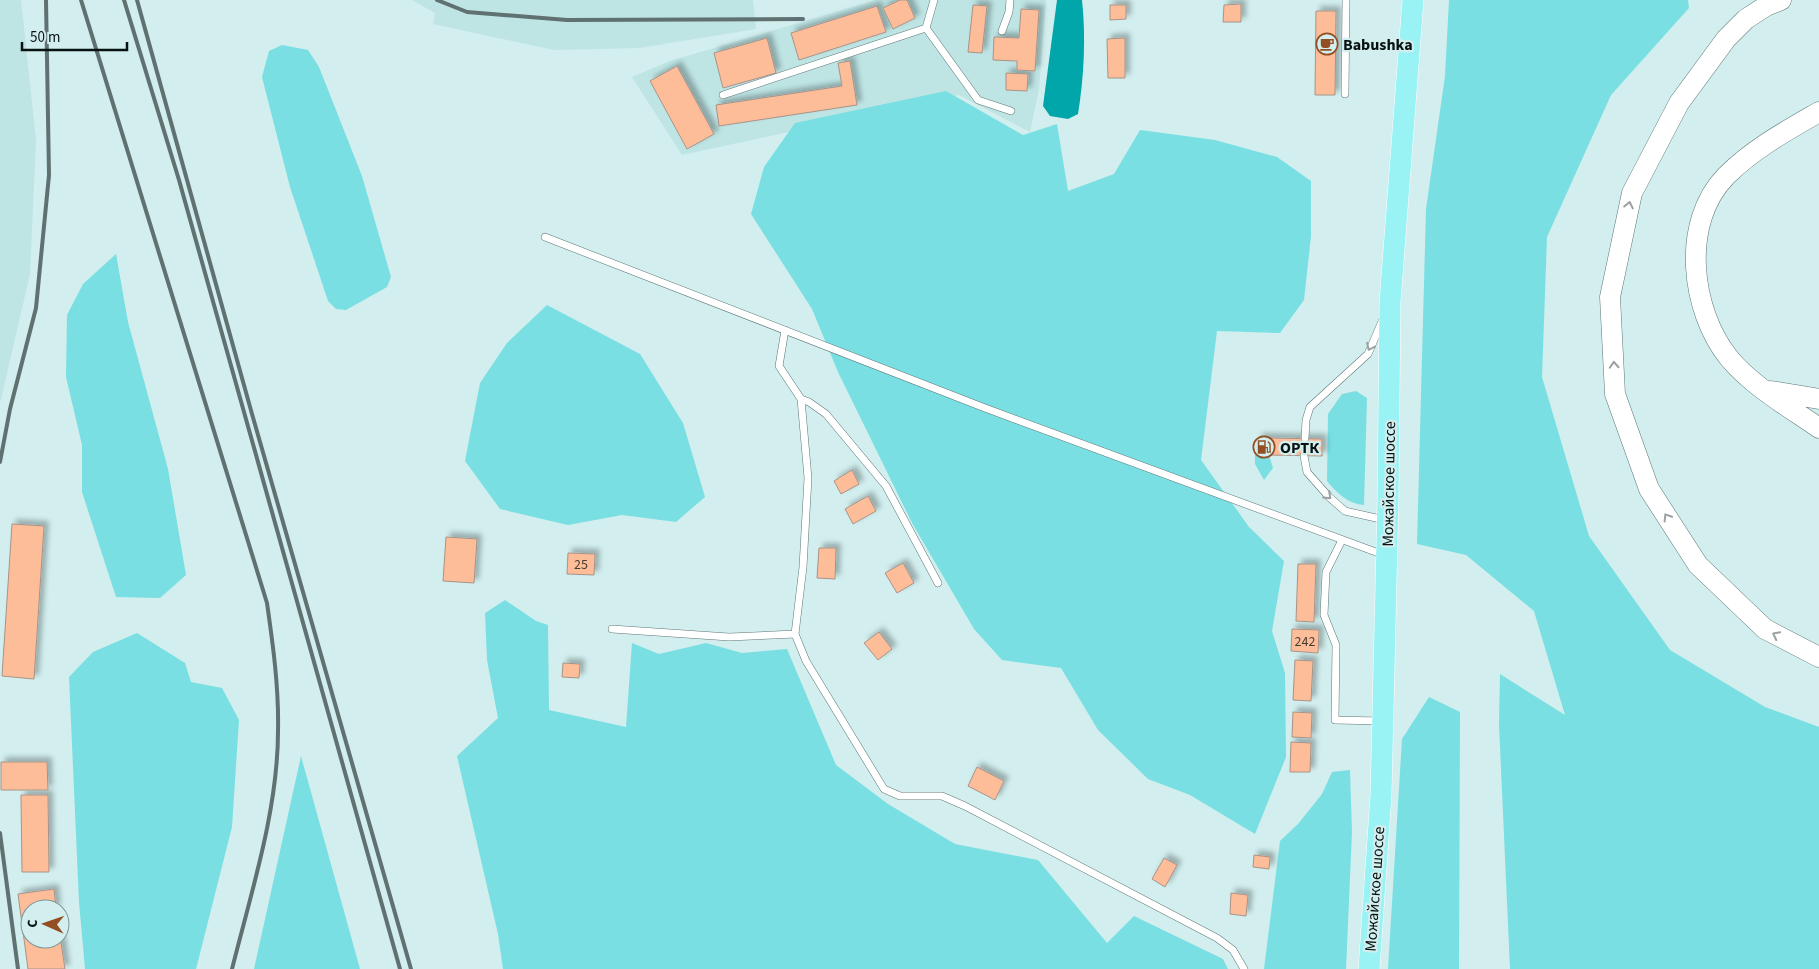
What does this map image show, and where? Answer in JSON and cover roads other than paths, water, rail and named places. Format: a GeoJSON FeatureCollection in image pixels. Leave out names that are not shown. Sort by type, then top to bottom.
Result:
{"type":"FeatureCollection","features":[{"type":"Feature","properties":{"kind":"main road","name":"Можайское шоссе"},"geometry":{"type":"LineString","coordinates":[[1369,969],[1381,795],[1388,520],[1390,302],[1413,0]]}},
{"type":"Feature","properties":{"kind":"main road"},"geometry":{"type":"LineString","coordinates":[[1781,0],[1766,6],[1746,19],[1726,39],[1679,103],[1632,193],[1610,297],[1610,307],[1616,394],[1649,489],[1698,565],[1765,630],[1819,657]]}},
{"type":"Feature","properties":{"kind":"main road"},"geometry":{"type":"LineString","coordinates":[[1819,112],[1755,150],[1724,178],[1705,209],[1696,246],[1696,284],[1711,331],[1730,359],[1764,390],[1819,428]]}},
{"type":"Feature","properties":{"kind":"main road"},"geometry":{"type":"LineString","coordinates":[[1764,390],[1819,399]]}},
{"type":"Feature","properties":{"kind":"lane"},"geometry":{"type":"LineString","coordinates":[[926,28],[934,0]]}},
{"type":"Feature","properties":{"kind":"lane"},"geometry":{"type":"LineString","coordinates":[[1002,31],[1009,12],[1010,0]]}},
{"type":"Feature","properties":{"kind":"lane"},"geometry":{"type":"LineString","coordinates":[[1345,94],[1346,0]]}},
{"type":"Feature","properties":{"kind":"lane"},"geometry":{"type":"LineString","coordinates":[[724,95],[926,28]]}},
{"type":"Feature","properties":{"kind":"lane"},"geometry":{"type":"LineString","coordinates":[[926,28],[978,100],[1011,111]]}},
{"type":"Feature","properties":{"kind":"lane"},"geometry":{"type":"LineString","coordinates":[[545,237],[985,408],[1387,556]]}},
{"type":"Feature","properties":{"kind":"lane"},"geometry":{"type":"LineString","coordinates":[[1305,438],[1306,420],[1310,406],[1368,354],[1390,302]]}},
{"type":"Feature","properties":{"kind":"lane"},"geometry":{"type":"LineString","coordinates":[[785,330],[779,366],[801,399],[808,478],[803,567],[795,634],[806,662],[884,789],[900,796],[942,796],[966,806],[1217,938],[1233,950],[1244,969]]}},
{"type":"Feature","properties":{"kind":"lane"},"geometry":{"type":"LineString","coordinates":[[801,399],[809,402],[826,414],[886,486],[938,583]]}},
{"type":"Feature","properties":{"kind":"lane"},"geometry":{"type":"LineString","coordinates":[[1304,456],[1306,472],[1329,497],[1346,510],[1388,520]]}},
{"type":"Feature","properties":{"kind":"lane"},"geometry":{"type":"LineString","coordinates":[[1342,540],[1326,572],[1324,615],[1336,645],[1335,720],[1383,721]]}},
{"type":"Feature","properties":{"kind":"lane"},"geometry":{"type":"LineString","coordinates":[[612,629],[729,637],[795,634]]}},
{"type":"Feature","properties":{"kind":"railway"},"geometry":{"type":"LineString","coordinates":[[0,462],[10,409],[36,308],[49,175],[46,0]]}},
{"type":"Feature","properties":{"kind":"railway"},"geometry":{"type":"LineString","coordinates":[[81,0],[267,603],[277,683],[277,761],[262,851],[232,969]]}},
{"type":"Feature","properties":{"kind":"railway"},"geometry":{"type":"LineString","coordinates":[[124,0],[179,180],[400,969]]}},
{"type":"Feature","properties":{"kind":"railway"},"geometry":{"type":"LineString","coordinates":[[137,0],[252,414],[411,969]]}},
{"type":"Feature","properties":{"kind":"railway"},"geometry":{"type":"LineString","coordinates":[[437,0],[467,12],[567,20],[803,19]]}},
{"type":"Feature","properties":{"kind":"railway"},"geometry":{"type":"LineString","coordinates":[[0,833],[18,969]]}},
{"type":"Feature","properties":{"kind":"place","name":"Babushka"},"geometry":{"type":"Point","coordinates":[1327,44]}},
{"type":"Feature","properties":{"kind":"place","name":"ОРТК"},"geometry":{"type":"Point","coordinates":[1264,447]}}]}
